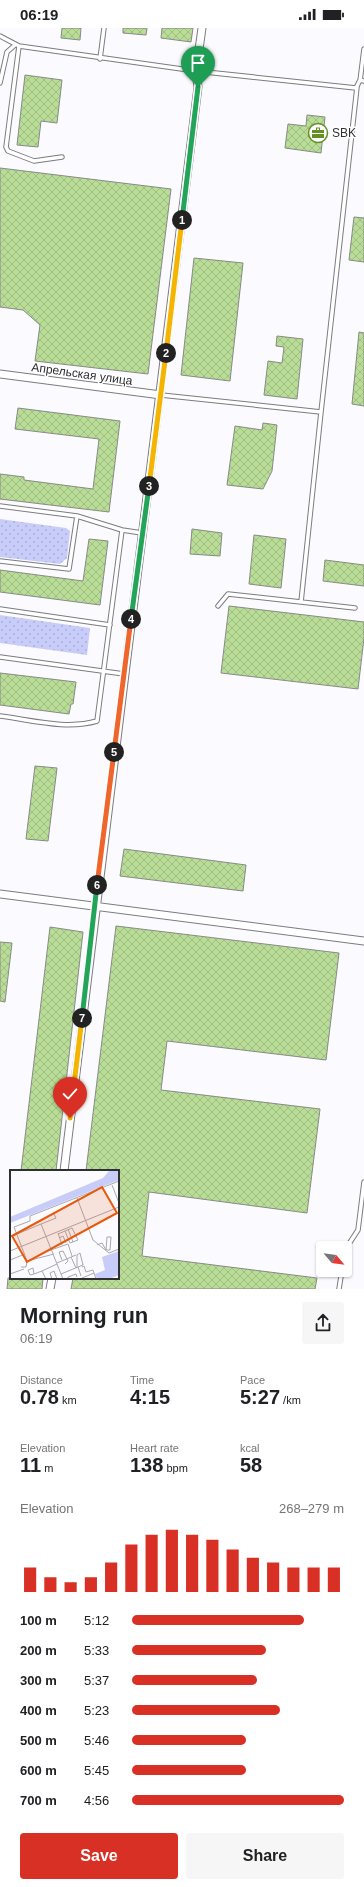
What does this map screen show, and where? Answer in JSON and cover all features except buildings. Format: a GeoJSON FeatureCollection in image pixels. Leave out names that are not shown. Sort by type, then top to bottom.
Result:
{"type":"FeatureCollection","features":[{"type":"Feature","properties":{"kind":"street"},"geometry":{"type":"LineString","coordinates":[[64,1170],[94,907],[161,395],[198,87],[196,71],[202,28]]}},
{"type":"Feature","properties":{"kind":"street","name":"Апрельская улица"},"geometry":{"type":"LineString","coordinates":[[0,374],[161,395]]}},
{"type":"Feature","properties":{"kind":"street"},"geometry":{"type":"LineString","coordinates":[[0,894],[364,941]]}},
{"type":"Feature","properties":{"kind":"street"},"geometry":{"type":"LineString","coordinates":[[50,1289],[52,1279]]}},
{"type":"Feature","properties":{"kind":"lane"},"geometry":{"type":"LineString","coordinates":[[100,59],[104,28]]}},
{"type":"Feature","properties":{"kind":"lane"},"geometry":{"type":"LineString","coordinates":[[0,36],[17,46],[100,59],[356,88]]}},
{"type":"Feature","properties":{"kind":"lane"},"geometry":{"type":"LineString","coordinates":[[0,83],[7,52],[17,46]]}},
{"type":"Feature","properties":{"kind":"lane"},"geometry":{"type":"LineString","coordinates":[[17,46],[6,147],[8,151],[34,161],[62,157]]}},
{"type":"Feature","properties":{"kind":"lane"},"geometry":{"type":"LineString","coordinates":[[301,602],[356,88],[362,81],[364,48]]}},
{"type":"Feature","properties":{"kind":"lane"},"geometry":{"type":"LineString","coordinates":[[161,395],[321,412]]}},
{"type":"Feature","properties":{"kind":"lane"},"geometry":{"type":"LineString","coordinates":[[0,506],[77,516],[122,530],[142,533]]}},
{"type":"Feature","properties":{"kind":"lane"},"geometry":{"type":"LineString","coordinates":[[0,561],[69,569],[77,516]]}},
{"type":"Feature","properties":{"kind":"lane"},"geometry":{"type":"LineString","coordinates":[[0,716],[67,725],[84,725],[98,721],[122,530]]}},
{"type":"Feature","properties":{"kind":"lane"},"geometry":{"type":"LineString","coordinates":[[218,606],[228,594],[355,608]]}},
{"type":"Feature","properties":{"kind":"lane"},"geometry":{"type":"LineString","coordinates":[[0,609],[110,624]]}},
{"type":"Feature","properties":{"kind":"lane"},"geometry":{"type":"LineString","coordinates":[[0,657],[124,674]]}},
{"type":"Feature","properties":{"kind":"lane"},"geometry":{"type":"LineString","coordinates":[[351,1241],[358,1230],[364,1182]]}},
{"type":"Feature","properties":{"kind":"lane"},"geometry":{"type":"LineString","coordinates":[[339,1289],[341,1277]]}},
{"type":"Feature","properties":{"kind":"shaded area"},"geometry":{"type":"Polygon","coordinates":[[[0,519],[66,528],[70,531],[67,558],[60,564],[0,557],[0,519]]]}},
{"type":"Feature","properties":{"kind":"shaded area"},"geometry":{"type":"Polygon","coordinates":[[[0,615],[90,628],[87,655],[0,643],[0,615]]]}},
{"type":"Feature","properties":{"kind":"place","name":"SBK"},"geometry":{"type":"Point","coordinates":[318,133]}},
{"type":"Feature","properties":{"kind":"route"},"geometry":{"type":"LineString","coordinates":[[70,1118],[94,907],[161,395],[198,87]]}}]}
